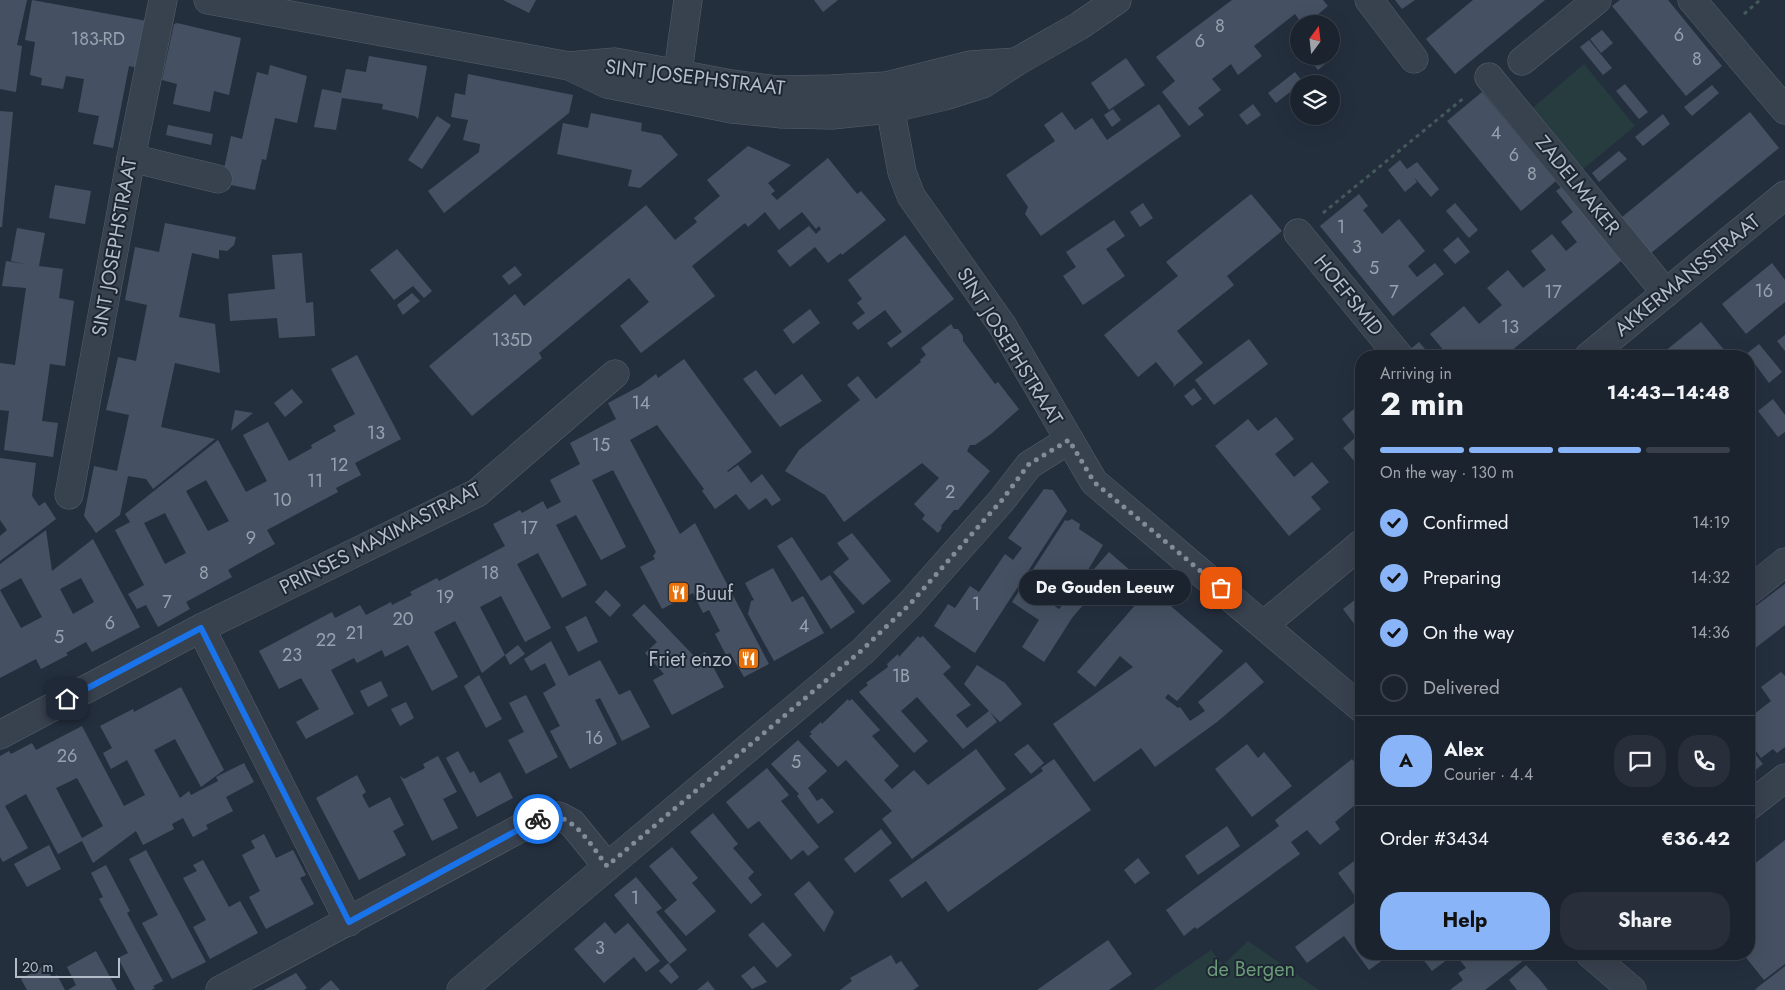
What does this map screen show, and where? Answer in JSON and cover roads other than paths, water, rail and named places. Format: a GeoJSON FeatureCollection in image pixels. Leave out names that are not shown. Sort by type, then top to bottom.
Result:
{"type":"FeatureCollection","features":[{"type":"Feature","properties":{"kind":"street","name":"SINT JOSEPHSTRAAT"},"geometry":{"type":"LineString","coordinates":[[69,495],[162,0]]}},
{"type":"Feature","properties":{"kind":"street","name":"SINT JOSEPHSTRAAT"},"geometry":{"type":"LineString","coordinates":[[208,0],[296,7],[569,66],[615,62],[676,87],[777,90],[888,98],[902,172],[911,196],[1002,325],[1094,482],[1355,703]]}},
{"type":"Feature","properties":{"kind":"street"},"geometry":{"type":"LineString","coordinates":[[676,87],[688,0]]}},
{"type":"Feature","properties":{"kind":"street"},"geometry":{"type":"LineString","coordinates":[[888,98],[945,96],[983,84],[1016,62],[1080,26],[1117,0]]}},
{"type":"Feature","properties":{"kind":"street"},"geometry":{"type":"LineString","coordinates":[[1369,0],[1414,59]]}},
{"type":"Feature","properties":{"kind":"street"},"geometry":{"type":"LineString","coordinates":[[1522,61],[1597,0]]}},
{"type":"Feature","properties":{"kind":"street"},"geometry":{"type":"LineString","coordinates":[[1692,0],[1785,110]]}},
{"type":"Feature","properties":{"kind":"street","name":"ZADELMAKER"},"geometry":{"type":"LineString","coordinates":[[1489,77],[1666,293]]}},
{"type":"Feature","properties":{"kind":"street"},"geometry":{"type":"LineString","coordinates":[[131,158],[218,180]]}},
{"type":"Feature","properties":{"kind":"street","name":"AKKERMANSSTRAAT"},"geometry":{"type":"LineString","coordinates":[[1596,350],[1785,195]]}},
{"type":"Feature","properties":{"kind":"street","name":"HOEFSMID"},"geometry":{"type":"LineString","coordinates":[[1298,233],[1394,350]]}},
{"type":"Feature","properties":{"kind":"street","name":"PRINSES MAXIMASTRAAT"},"geometry":{"type":"LineString","coordinates":[[0,735],[201,628],[477,493],[615,374]]}},
{"type":"Feature","properties":{"kind":"street"},"geometry":{"type":"LineString","coordinates":[[461,990],[862,650],[910,604],[1002,500],[1029,464],[1069,440]]}},
{"type":"Feature","properties":{"kind":"street"},"geometry":{"type":"LineString","coordinates":[[1264,624],[1355,549]]}},
{"type":"Feature","properties":{"kind":"street"},"geometry":{"type":"LineString","coordinates":[[1755,586],[1785,562]]}},
{"type":"Feature","properties":{"kind":"street"},"geometry":{"type":"LineString","coordinates":[[201,628],[349,922]]}},
{"type":"Feature","properties":{"kind":"street"},"geometry":{"type":"LineString","coordinates":[[1755,801],[1785,778]]}},
{"type":"Feature","properties":{"kind":"street"},"geometry":{"type":"LineString","coordinates":[[220,990],[541,818],[559,816],[572,822],[607,866]]}},
{"type":"Feature","properties":{"kind":"street"},"geometry":{"type":"LineString","coordinates":[[1597,960],[1632,990]]}},
{"type":"Feature","properties":{"kind":"place","name":"De Gouden Leeuw"},"geometry":{"type":"Point","coordinates":[1221,588]}},
{"type":"Feature","properties":{"kind":"place","name":"Buuf"},"geometry":{"type":"Point","coordinates":[679,593]}},
{"type":"Feature","properties":{"kind":"place","name":"Friet enzo"},"geometry":{"type":"Point","coordinates":[748,659]}},
{"type":"Feature","properties":{"kind":"park label","name":"de Bergen"},"geometry":{"type":"Point","coordinates":[1251,969]}}]}
